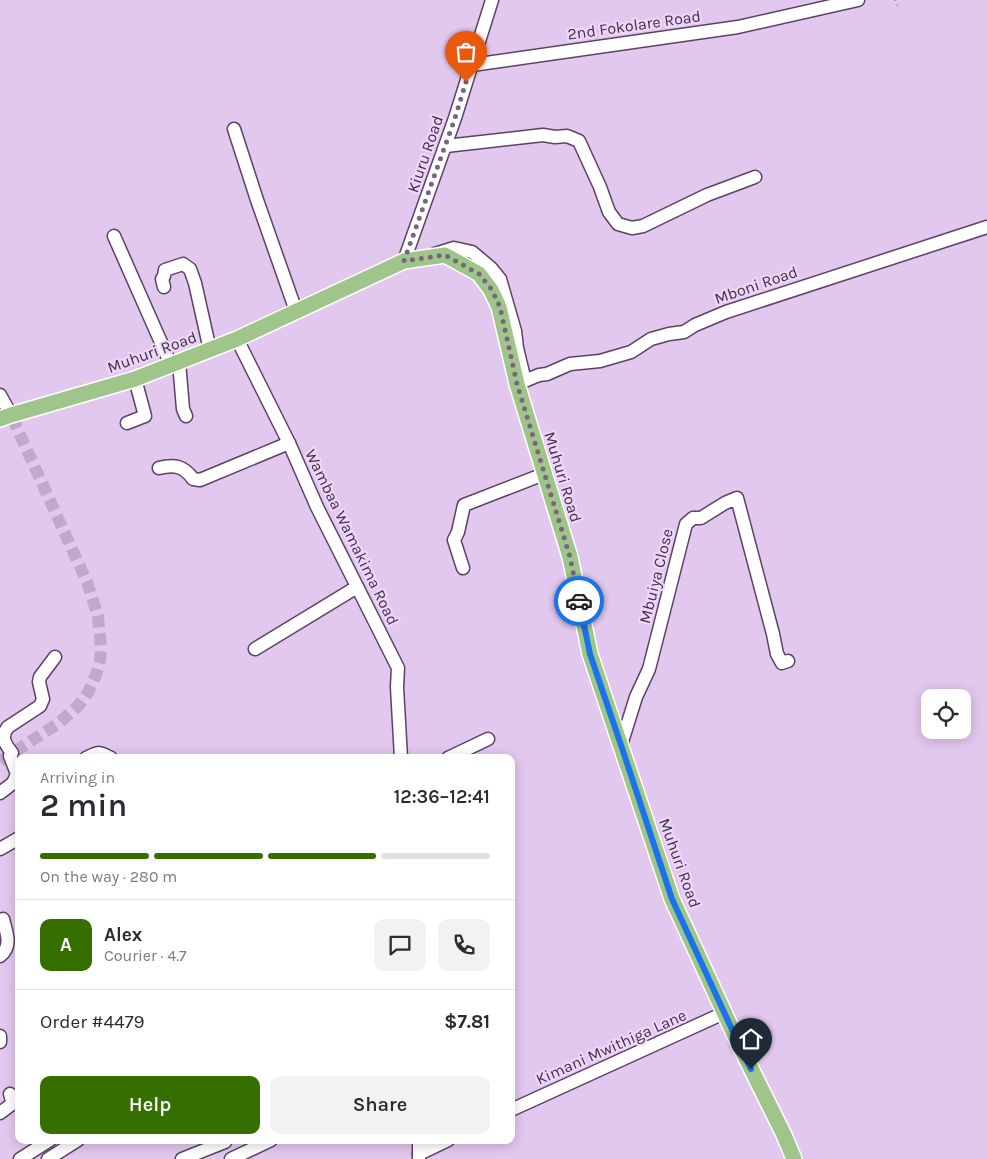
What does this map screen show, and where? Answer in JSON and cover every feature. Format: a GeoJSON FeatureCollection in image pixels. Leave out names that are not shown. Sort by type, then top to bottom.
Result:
{"type":"FeatureCollection","features":[{"type":"Feature","properties":{"kind":"main road","name":"Muhuri Road"},"geometry":{"type":"LineString","coordinates":[[6,417],[135,379],[210,350],[404,261],[445,255],[479,274],[492,290],[500,307],[544,474],[570,557],[590,654],[672,899],[794,1159]]}},
{"type":"Feature","properties":{"kind":"street","name":"Kiuru Road"},"geometry":{"type":"LineString","coordinates":[[404,261],[446,146],[492,0]]}},
{"type":"Feature","properties":{"kind":"street","name":"2nd Fokolare Road"},"geometry":{"type":"LineString","coordinates":[[472,65],[738,27],[858,0]]}},
{"type":"Feature","properties":{"kind":"street"},"geometry":{"type":"LineString","coordinates":[[234,129],[296,311]]}},
{"type":"Feature","properties":{"kind":"street"},"geometry":{"type":"LineString","coordinates":[[446,146],[542,135],[567,136],[579,141],[610,212],[618,224],[632,228],[643,226],[707,195],[755,177]]}},
{"type":"Feature","properties":{"kind":"street","name":"Mboni Road"},"geometry":{"type":"LineString","coordinates":[[521,382],[570,364],[600,361],[631,352],[651,339],[684,332],[694,325],[726,312],[987,226]]}},
{"type":"Feature","properties":{"kind":"street"},"geometry":{"type":"LineString","coordinates":[[114,236],[175,363],[183,409],[186,416]]}},
{"type":"Feature","properties":{"kind":"street"},"geometry":{"type":"LineString","coordinates":[[164,287],[162,279],[165,270],[183,264],[190,269],[210,350]]}},
{"type":"Feature","properties":{"kind":"street","name":"Wambaa Wamakima Road"},"geometry":{"type":"LineString","coordinates":[[237,339],[398,668],[397,687],[401,754]]}},
{"type":"Feature","properties":{"kind":"street"},"geometry":{"type":"LineString","coordinates":[[127,423],[145,416],[135,379]]}},
{"type":"Feature","properties":{"kind":"street"},"geometry":{"type":"LineString","coordinates":[[0,395],[6,417]]}},
{"type":"Feature","properties":{"kind":"street"},"geometry":{"type":"LineString","coordinates":[[159,468],[171,466],[180,468],[187,471],[193,479],[200,480],[289,443]]}},
{"type":"Feature","properties":{"kind":"street"},"geometry":{"type":"LineString","coordinates":[[463,568],[454,540],[458,532],[464,505],[544,474]]}},
{"type":"Feature","properties":{"kind":"street","name":"Mbuiya Close"},"geometry":{"type":"LineString","coordinates":[[621,745],[636,697],[649,669],[686,524],[693,518],[701,518],[737,498],[777,654],[782,663],[788,661]]}},
{"type":"Feature","properties":{"kind":"street"},"geometry":{"type":"LineString","coordinates":[[255,649],[357,587]]}},
{"type":"Feature","properties":{"kind":"street"},"geometry":{"type":"LineString","coordinates":[[15,765],[6,745],[3,735],[4,731],[40,706],[43,698],[39,682],[40,677],[55,657]]}},
{"type":"Feature","properties":{"kind":"street"},"geometry":{"type":"LineString","coordinates":[[456,754],[488,739]]}},
{"type":"Feature","properties":{"kind":"street"},"geometry":{"type":"LineString","coordinates":[[0,793],[15,779]]}},
{"type":"Feature","properties":{"kind":"street"},"geometry":{"type":"LineString","coordinates":[[0,849],[15,840]]}},
{"type":"Feature","properties":{"kind":"street"},"geometry":{"type":"LineString","coordinates":[[0,956],[8,946],[8,937],[3,919]]}},
{"type":"Feature","properties":{"kind":"street","name":"Kimani Mwithiga Lane"},"geometry":{"type":"LineString","coordinates":[[515,1108],[724,1013]]}},
{"type":"Feature","properties":{"kind":"street"},"geometry":{"type":"LineString","coordinates":[[0,1036],[0,1042]]}},
{"type":"Feature","properties":{"kind":"street"},"geometry":{"type":"LineString","coordinates":[[0,1113],[12,1104],[10,1094]]}},
{"type":"Feature","properties":{"kind":"street"},"geometry":{"type":"LineString","coordinates":[[20,1159],[44,1144]]}},
{"type":"Feature","properties":{"kind":"street"},"geometry":{"type":"LineString","coordinates":[[55,1157],[73,1144]]}},
{"type":"Feature","properties":{"kind":"street"},"geometry":{"type":"LineString","coordinates":[[182,1159],[220,1144]]}},
{"type":"Feature","properties":{"kind":"street"},"geometry":{"type":"LineString","coordinates":[[231,1159],[263,1144]]}},
{"type":"Feature","properties":{"kind":"street"},"geometry":{"type":"LineString","coordinates":[[419,1156],[441,1144]]}},
{"type":"Feature","properties":{"kind":"path"},"geometry":{"type":"LineString","coordinates":[[895,0],[899,9]]}},
{"type":"Feature","properties":{"kind":"tunnel"},"geometry":{"type":"LineString","coordinates":[[0,761],[59,723],[79,705],[89,691],[96,675],[101,648],[98,616],[87,582],[11,415]]}},
{"type":"Feature","properties":{"kind":"way so far"},"geometry":{"type":"LineString","coordinates":[[466,82],[404,261],[445,255],[479,274],[492,290],[500,307],[517,384],[570,557],[579,601]]}},
{"type":"Feature","properties":{"kind":"route"},"geometry":{"type":"LineString","coordinates":[[579,601],[590,654],[672,899],[751,1069]]}}]}
